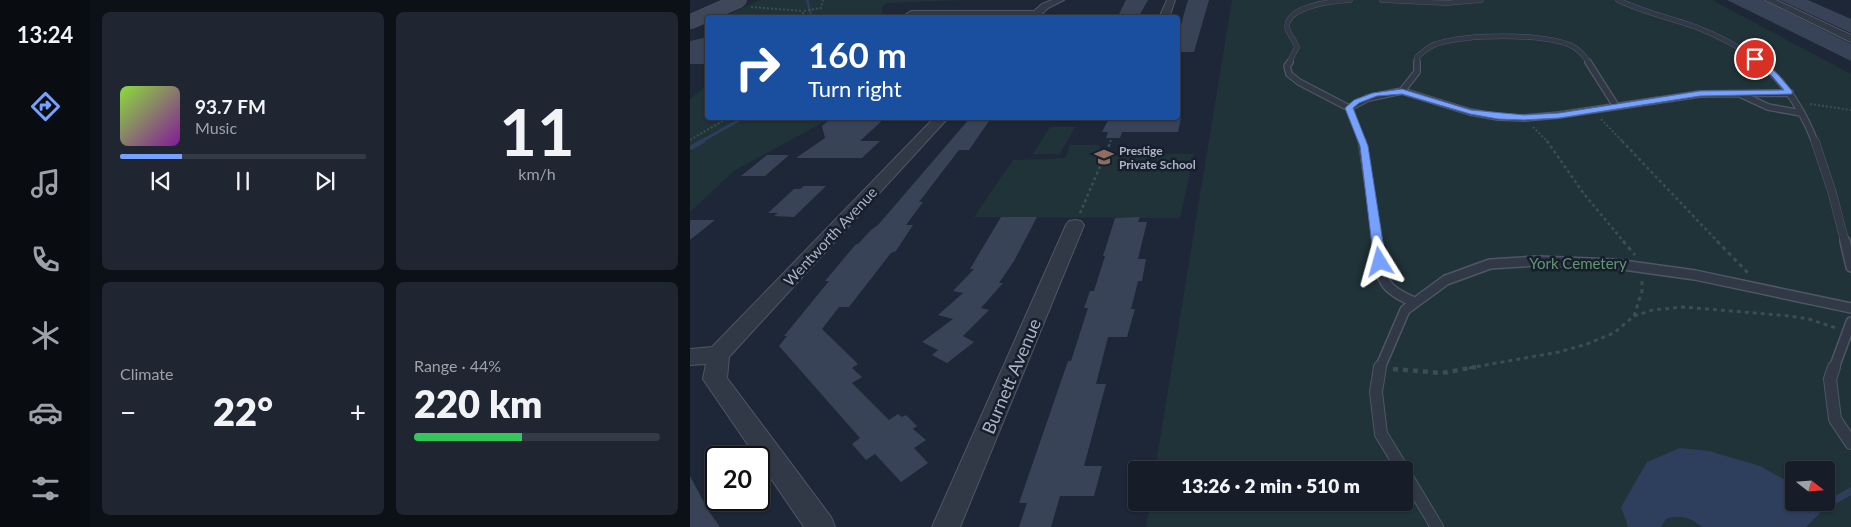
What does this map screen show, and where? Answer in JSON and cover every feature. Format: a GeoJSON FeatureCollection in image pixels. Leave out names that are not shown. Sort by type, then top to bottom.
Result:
{"type":"FeatureCollection","features":[{"type":"Feature","properties":{"kind":"main road"},"geometry":{"type":"LineString","coordinates":[[706,15],[740,0]]}},
{"type":"Feature","properties":{"kind":"main road"},"geometry":{"type":"LineString","coordinates":[[690,22],[705,15]]}},
{"type":"Feature","properties":{"kind":"street"},"geometry":{"type":"LineString","coordinates":[[1034,15],[1045,6],[1060,0]]}},
{"type":"Feature","properties":{"kind":"street"},"geometry":{"type":"LineString","coordinates":[[1165,15],[1171,0]]}},
{"type":"Feature","properties":{"kind":"street"},"geometry":{"type":"LineString","coordinates":[[1769,0],[1851,39]]}},
{"type":"Feature","properties":{"kind":"street"},"geometry":{"type":"LineString","coordinates":[[911,14],[972,15]]}},
{"type":"Feature","properties":{"kind":"street","name":"Wentworth Avenue"},"geometry":{"type":"LineString","coordinates":[[718,355],[939,120]]}},
{"type":"Feature","properties":{"kind":"street","name":"Burnett Avenue"},"geometry":{"type":"LineString","coordinates":[[946,527],[1075,225]]}},
{"type":"Feature","properties":{"kind":"street"},"geometry":{"type":"LineString","coordinates":[[690,358],[718,355],[715,380],[821,527]]}},
{"type":"Feature","properties":{"kind":"lane"},"geometry":{"type":"LineString","coordinates":[[1350,0],[1319,4],[1304,9],[1287,21],[1287,25],[1298,47],[1297,52],[1287,66],[1289,74],[1299,82],[1349,108],[1364,146],[1383,281],[1398,295],[1414,302]]}},
{"type":"Feature","properties":{"kind":"lane"},"geometry":{"type":"LineString","coordinates":[[1382,0],[1447,3],[1481,0]]}},
{"type":"Feature","properties":{"kind":"lane"},"geometry":{"type":"LineString","coordinates":[[1618,0],[1630,6],[1705,31],[1727,42],[1755,59],[1774,74],[1790,92],[1823,165],[1847,229],[1851,267]]}},
{"type":"Feature","properties":{"kind":"lane"},"geometry":{"type":"LineString","coordinates":[[1402,91],[1416,72],[1417,57],[1424,50],[1436,44],[1459,39],[1488,37],[1548,39],[1577,46],[1616,106]]}},
{"type":"Feature","properties":{"kind":"lane"},"geometry":{"type":"LineString","coordinates":[[1349,108],[1356,102],[1376,94],[1402,91],[1470,112],[1524,118],[1559,115],[1700,94],[1790,92]]}},
{"type":"Feature","properties":{"kind":"lane"},"geometry":{"type":"LineString","coordinates":[[1740,94],[1768,107],[1801,113]]}},
{"type":"Feature","properties":{"kind":"lane"},"geometry":{"type":"LineString","coordinates":[[1397,461],[1381,434],[1376,392],[1380,368],[1405,310],[1446,280],[1490,264],[1536,261],[1616,264],[1695,275],[1851,308]]}},
{"type":"Feature","properties":{"kind":"lane"},"geometry":{"type":"LineString","coordinates":[[1851,322],[1830,378],[1835,419],[1851,442]]}},
{"type":"Feature","properties":{"kind":"lane"},"geometry":{"type":"LineString","coordinates":[[1413,487],[1437,527]]}},
{"type":"Feature","properties":{"kind":"path"},"geometry":{"type":"LineString","coordinates":[[803,15],[803,11],[821,8],[823,0]]}},
{"type":"Feature","properties":{"kind":"path"},"geometry":{"type":"LineString","coordinates":[[1795,103],[1851,110]]}},
{"type":"Feature","properties":{"kind":"path"},"geometry":{"type":"LineString","coordinates":[[1592,110],[1764,290]]}},
{"type":"Feature","properties":{"kind":"path"},"geometry":{"type":"LineString","coordinates":[[1524,118],[1552,146],[1584,194],[1641,261]]}},
{"type":"Feature","properties":{"kind":"path"},"geometry":{"type":"LineString","coordinates":[[690,140],[725,120]]}},
{"type":"Feature","properties":{"kind":"path"},"geometry":{"type":"LineString","coordinates":[[1075,225],[1111,140]]}},
{"type":"Feature","properties":{"kind":"path"},"geometry":{"type":"LineString","coordinates":[[1634,316],[1642,291],[1643,271]]}},
{"type":"Feature","properties":{"kind":"path"},"geometry":{"type":"LineString","coordinates":[[1380,368],[1442,373],[1559,352],[1587,344],[1614,333],[1634,316],[1653,310],[1683,307],[1790,316],[1809,319],[1836,328]]}},
{"type":"Feature","properties":{"kind":"green space"},"geometry":{"type":"Polygon","coordinates":[[[760,0],[966,0],[887,3],[881,8],[883,15],[726,15],[760,0]]]}},
{"type":"Feature","properties":{"kind":"green space","name":"York Cemetery"},"geometry":{"type":"Polygon","coordinates":[[[1232,0],[1712,0],[1851,74],[1851,527],[1146,527],[1149,511],[1413,511],[1413,461],[1156,461],[1232,0]]]}},
{"type":"Feature","properties":{"kind":"green space"},"geometry":{"type":"Polygon","coordinates":[[[705,87],[705,120],[827,120],[734,171],[690,212],[690,99],[705,87]]]}},
{"type":"Feature","properties":{"kind":"green space"},"geometry":{"type":"Polygon","coordinates":[[[1050,127],[1075,127],[1060,154],[1033,154],[1050,127]]]}},
{"type":"Feature","properties":{"kind":"green space","name":"Prestige Private School"},"geometry":{"type":"Polygon","coordinates":[[[1070,145],[1099,145],[1101,153],[1194,154],[1180,218],[974,217],[1013,160],[1065,158],[1070,145]]]}},
{"type":"Feature","properties":{"kind":"water"},"geometry":{"type":"Polygon","coordinates":[[[1680,448],[1709,451],[1760,466],[1785,480],[1785,511],[1818,511],[1819,514],[1806,527],[1702,527],[1690,519],[1676,517],[1666,519],[1661,527],[1628,527],[1621,507],[1647,462],[1680,448]]]}},
{"type":"Feature","properties":{"kind":"building"},"geometry":{"type":"Polygon","coordinates":[[[1126,0],[1148,0],[1140,15],[1118,15],[1126,0]]]}},
{"type":"Feature","properties":{"kind":"building"},"geometry":{"type":"Polygon","coordinates":[[[1188,0],[1209,0],[1194,52],[1180,52],[1180,28],[1188,0]]]}},
{"type":"Feature","properties":{"kind":"building"},"geometry":{"type":"Polygon","coordinates":[[[1727,0],[1763,0],[1851,44],[1851,61],[1727,0]]]}},
{"type":"Feature","properties":{"kind":"building"},"geometry":{"type":"Polygon","coordinates":[[[1780,0],[1808,0],[1851,19],[1851,33],[1780,0]]]}},
{"type":"Feature","properties":{"kind":"building"},"geometry":{"type":"Polygon","coordinates":[[[705,38],[705,64],[690,64],[690,41],[705,38]]]}},
{"type":"Feature","properties":{"kind":"building"},"geometry":{"type":"Polygon","coordinates":[[[1181,118],[1178,132],[1122,132],[1120,138],[1106,138],[1108,132],[1102,132],[1108,120],[1180,120],[1181,118]]]}},
{"type":"Feature","properties":{"kind":"building"},"geometry":{"type":"Polygon","coordinates":[[[829,120],[883,120],[860,141],[880,141],[862,158],[796,158],[825,138],[822,126],[829,120]]]}},
{"type":"Feature","properties":{"kind":"building"},"geometry":{"type":"Polygon","coordinates":[[[968,120],[990,120],[969,150],[959,150],[919,202],[923,202],[906,225],[913,225],[896,251],[891,253],[849,307],[839,307],[822,329],[858,364],[852,368],[862,377],[852,383],[889,420],[898,414],[902,417],[906,415],[917,426],[913,429],[926,440],[914,448],[928,463],[901,482],[875,454],[866,460],[852,444],[860,438],[779,346],[787,336],[784,336],[829,281],[825,281],[856,244],[878,225],[968,120]]]}},
{"type":"Feature","properties":{"kind":"building"},"geometry":{"type":"Polygon","coordinates":[[[767,155],[789,155],[765,176],[741,176],[767,155]]]}},
{"type":"Feature","properties":{"kind":"building"},"geometry":{"type":"Polygon","coordinates":[[[804,186],[826,186],[794,217],[774,216],[778,213],[768,213],[794,189],[800,189],[804,186]]]}},
{"type":"Feature","properties":{"kind":"building"},"geometry":{"type":"Polygon","coordinates":[[[1001,217],[1037,217],[1014,261],[999,283],[1003,283],[981,308],[989,310],[963,336],[974,342],[947,363],[932,355],[938,350],[922,342],[953,319],[938,315],[963,293],[953,291],[974,269],[970,269],[1001,217]]]}},
{"type":"Feature","properties":{"kind":"building"},"geometry":{"type":"Polygon","coordinates":[[[1140,217],[1138,222],[1147,222],[1138,259],[1146,259],[1142,281],[1138,281],[1131,309],[1135,309],[1127,337],[1108,337],[1096,384],[1106,384],[1084,466],[1102,466],[1094,496],[1060,496],[1051,527],[1019,527],[1027,503],[1019,503],[1068,361],[1071,361],[1088,308],[1084,308],[1090,291],[1094,291],[1115,218],[1140,217]]]}},
{"type":"Feature","properties":{"kind":"building"},"geometry":{"type":"Polygon","coordinates":[[[690,220],[715,220],[690,240],[690,220]]]}},
{"type":"Feature","properties":{"kind":"building"},"geometry":{"type":"Polygon","coordinates":[[[690,476],[705,504],[705,511],[709,511],[720,527],[690,527],[690,476]]]}},
{"type":"Feature","properties":{"kind":"waterway"},"geometry":{"type":"LineString","coordinates":[[807,0],[811,15]]}},
{"type":"Feature","properties":{"kind":"waterway"},"geometry":{"type":"LineString","coordinates":[[700,142],[739,120]]}},
{"type":"Feature","properties":{"kind":"waterway"},"geometry":{"type":"LineString","coordinates":[[690,148],[703,141]]}},
{"type":"Feature","properties":{"kind":"waterway"},"geometry":{"type":"LineString","coordinates":[[1835,500],[1851,491]]}},
{"type":"Feature","properties":{"kind":"place","name":"Prestige Private School"},"geometry":{"type":"Point","coordinates":[1104,157]}},
{"type":"Feature","properties":{"kind":"route"},"geometry":{"type":"LineString","coordinates":[[1380,262],[1364,146],[1349,108],[1356,102],[1376,94],[1402,91],[1470,112],[1524,118],[1559,115],[1700,94],[1790,92],[1774,74],[1755,59]]}}]}
